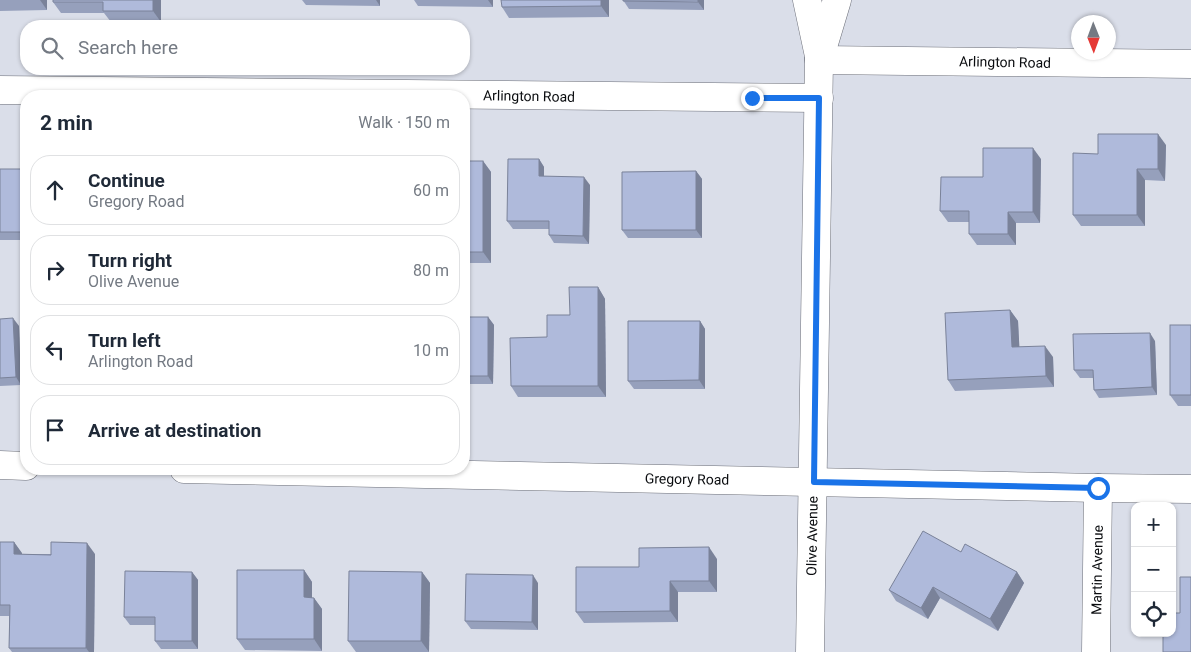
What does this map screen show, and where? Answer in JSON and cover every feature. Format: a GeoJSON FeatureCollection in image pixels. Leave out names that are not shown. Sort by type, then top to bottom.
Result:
{"type":"FeatureCollection","features":[{"type":"Feature","properties":{"kind":"street","name":"Olive Avenue"},"geometry":{"type":"LineString","coordinates":[[806,0],[819,60],[810,652]]}},
{"type":"Feature","properties":{"kind":"street","name":"Olive Avenue"},"geometry":{"type":"LineString","coordinates":[[819,60],[837,0]]}},
{"type":"Feature","properties":{"kind":"street","name":"Arlington Road"},"geometry":{"type":"LineString","coordinates":[[819,60],[1191,64]]}},
{"type":"Feature","properties":{"kind":"street","name":"Arlington Road"},"geometry":{"type":"LineString","coordinates":[[0,90],[20,90]]}},
{"type":"Feature","properties":{"kind":"street","name":"Arlington Road"},"geometry":{"type":"LineString","coordinates":[[470,95],[819,98]]}},
{"type":"Feature","properties":{"kind":"street"},"geometry":{"type":"LineString","coordinates":[[0,465],[20,466]]}},
{"type":"Feature","properties":{"kind":"street","name":"Gregory Road"},"geometry":{"type":"LineString","coordinates":[[470,475],[1191,489]]}},
{"type":"Feature","properties":{"kind":"street","name":"Martin Avenue"},"geometry":{"type":"LineString","coordinates":[[1096,652],[1098,488]]}},
{"type":"Feature","properties":{"kind":"building"},"geometry":{"type":"Polygon","coordinates":[[[53,0],[153,0],[153,11],[103,11],[103,2],[53,2],[53,0]]]}},
{"type":"Feature","properties":{"kind":"building"},"geometry":{"type":"Polygon","coordinates":[[[501,0],[601,0],[601,6],[502,7],[501,0]]]}},
{"type":"Feature","properties":{"kind":"building"},"geometry":{"type":"Polygon","coordinates":[[[698,0],[698,2],[623,1],[698,0]]]}},
{"type":"Feature","properties":{"kind":"building"},"geometry":{"type":"Polygon","coordinates":[[[1098,134],[1158,134],[1158,169],[1137,169],[1137,215],[1073,215],[1073,153],[1098,154],[1098,134]]]}},
{"type":"Feature","properties":{"kind":"building"},"geometry":{"type":"Polygon","coordinates":[[[983,148],[1033,148],[1033,212],[1008,212],[1008,234],[969,234],[969,211],[940,211],[941,177],[983,177],[983,148]]]}},
{"type":"Feature","properties":{"kind":"building"},"geometry":{"type":"Polygon","coordinates":[[[508,159],[539,159],[539,176],[584,177],[583,236],[549,235],[549,221],[507,221],[508,159]]]}},
{"type":"Feature","properties":{"kind":"building"},"geometry":{"type":"Polygon","coordinates":[[[470,161],[483,161],[483,252],[470,252],[470,161]]]}},
{"type":"Feature","properties":{"kind":"building"},"geometry":{"type":"Polygon","coordinates":[[[0,169],[20,169],[20,232],[0,232],[0,169]]]}},
{"type":"Feature","properties":{"kind":"building"},"geometry":{"type":"Polygon","coordinates":[[[696,171],[696,230],[622,230],[622,172],[696,171]]]}},
{"type":"Feature","properties":{"kind":"building"},"geometry":{"type":"Polygon","coordinates":[[[569,287],[598,287],[598,386],[511,386],[510,338],[547,337],[547,315],[570,315],[569,287]]]}},
{"type":"Feature","properties":{"kind":"building"},"geometry":{"type":"Polygon","coordinates":[[[1010,310],[1012,347],[1045,346],[1046,376],[948,380],[945,313],[1010,310]]]}},
{"type":"Feature","properties":{"kind":"building"},"geometry":{"type":"Polygon","coordinates":[[[470,317],[488,317],[488,376],[470,376],[470,317]]]}},
{"type":"Feature","properties":{"kind":"building"},"geometry":{"type":"Polygon","coordinates":[[[13,318],[16,377],[0,378],[0,319],[13,318]]]}},
{"type":"Feature","properties":{"kind":"building"},"geometry":{"type":"Polygon","coordinates":[[[628,321],[700,321],[699,380],[628,381],[628,321]]]}},
{"type":"Feature","properties":{"kind":"building"},"geometry":{"type":"Polygon","coordinates":[[[1170,325],[1191,325],[1191,395],[1170,395],[1170,325]]]}},
{"type":"Feature","properties":{"kind":"building"},"geometry":{"type":"Polygon","coordinates":[[[1150,333],[1152,387],[1094,390],[1093,370],[1074,370],[1073,334],[1150,333]]]}},
{"type":"Feature","properties":{"kind":"building"},"geometry":{"type":"Polygon","coordinates":[[[923,531],[961,552],[965,544],[1017,572],[990,619],[933,587],[921,608],[889,590],[923,531]]]}},
{"type":"Feature","properties":{"kind":"building"},"geometry":{"type":"Polygon","coordinates":[[[0,542],[14,542],[14,554],[51,555],[51,542],[87,543],[86,648],[9,648],[10,605],[0,605],[0,542]]]}},
{"type":"Feature","properties":{"kind":"building"},"geometry":{"type":"Polygon","coordinates":[[[709,547],[709,581],[670,581],[670,611],[576,612],[576,567],[639,567],[639,548],[709,547]]]}},
{"type":"Feature","properties":{"kind":"building"},"geometry":{"type":"Polygon","coordinates":[[[237,570],[304,570],[304,597],[314,598],[314,639],[237,639],[237,570]]]}},
{"type":"Feature","properties":{"kind":"building"},"geometry":{"type":"Polygon","coordinates":[[[125,571],[192,572],[192,641],[155,641],[155,617],[124,617],[125,571]]]}},
{"type":"Feature","properties":{"kind":"building"},"geometry":{"type":"Polygon","coordinates":[[[349,571],[422,572],[421,641],[348,641],[349,571]]]}},
{"type":"Feature","properties":{"kind":"building"},"geometry":{"type":"Polygon","coordinates":[[[466,574],[533,575],[532,622],[465,621],[466,574]]]}},
{"type":"Feature","properties":{"kind":"building"},"geometry":{"type":"Polygon","coordinates":[[[1180,577],[1191,577],[1191,652],[1163,652],[1163,637],[1176,637],[1176,613],[1180,613],[1180,577]]]}},
{"type":"Feature","properties":{"kind":"route"},"geometry":{"type":"LineString","coordinates":[[752,98],[819,98],[814,482],[1098,488]]}}]}
